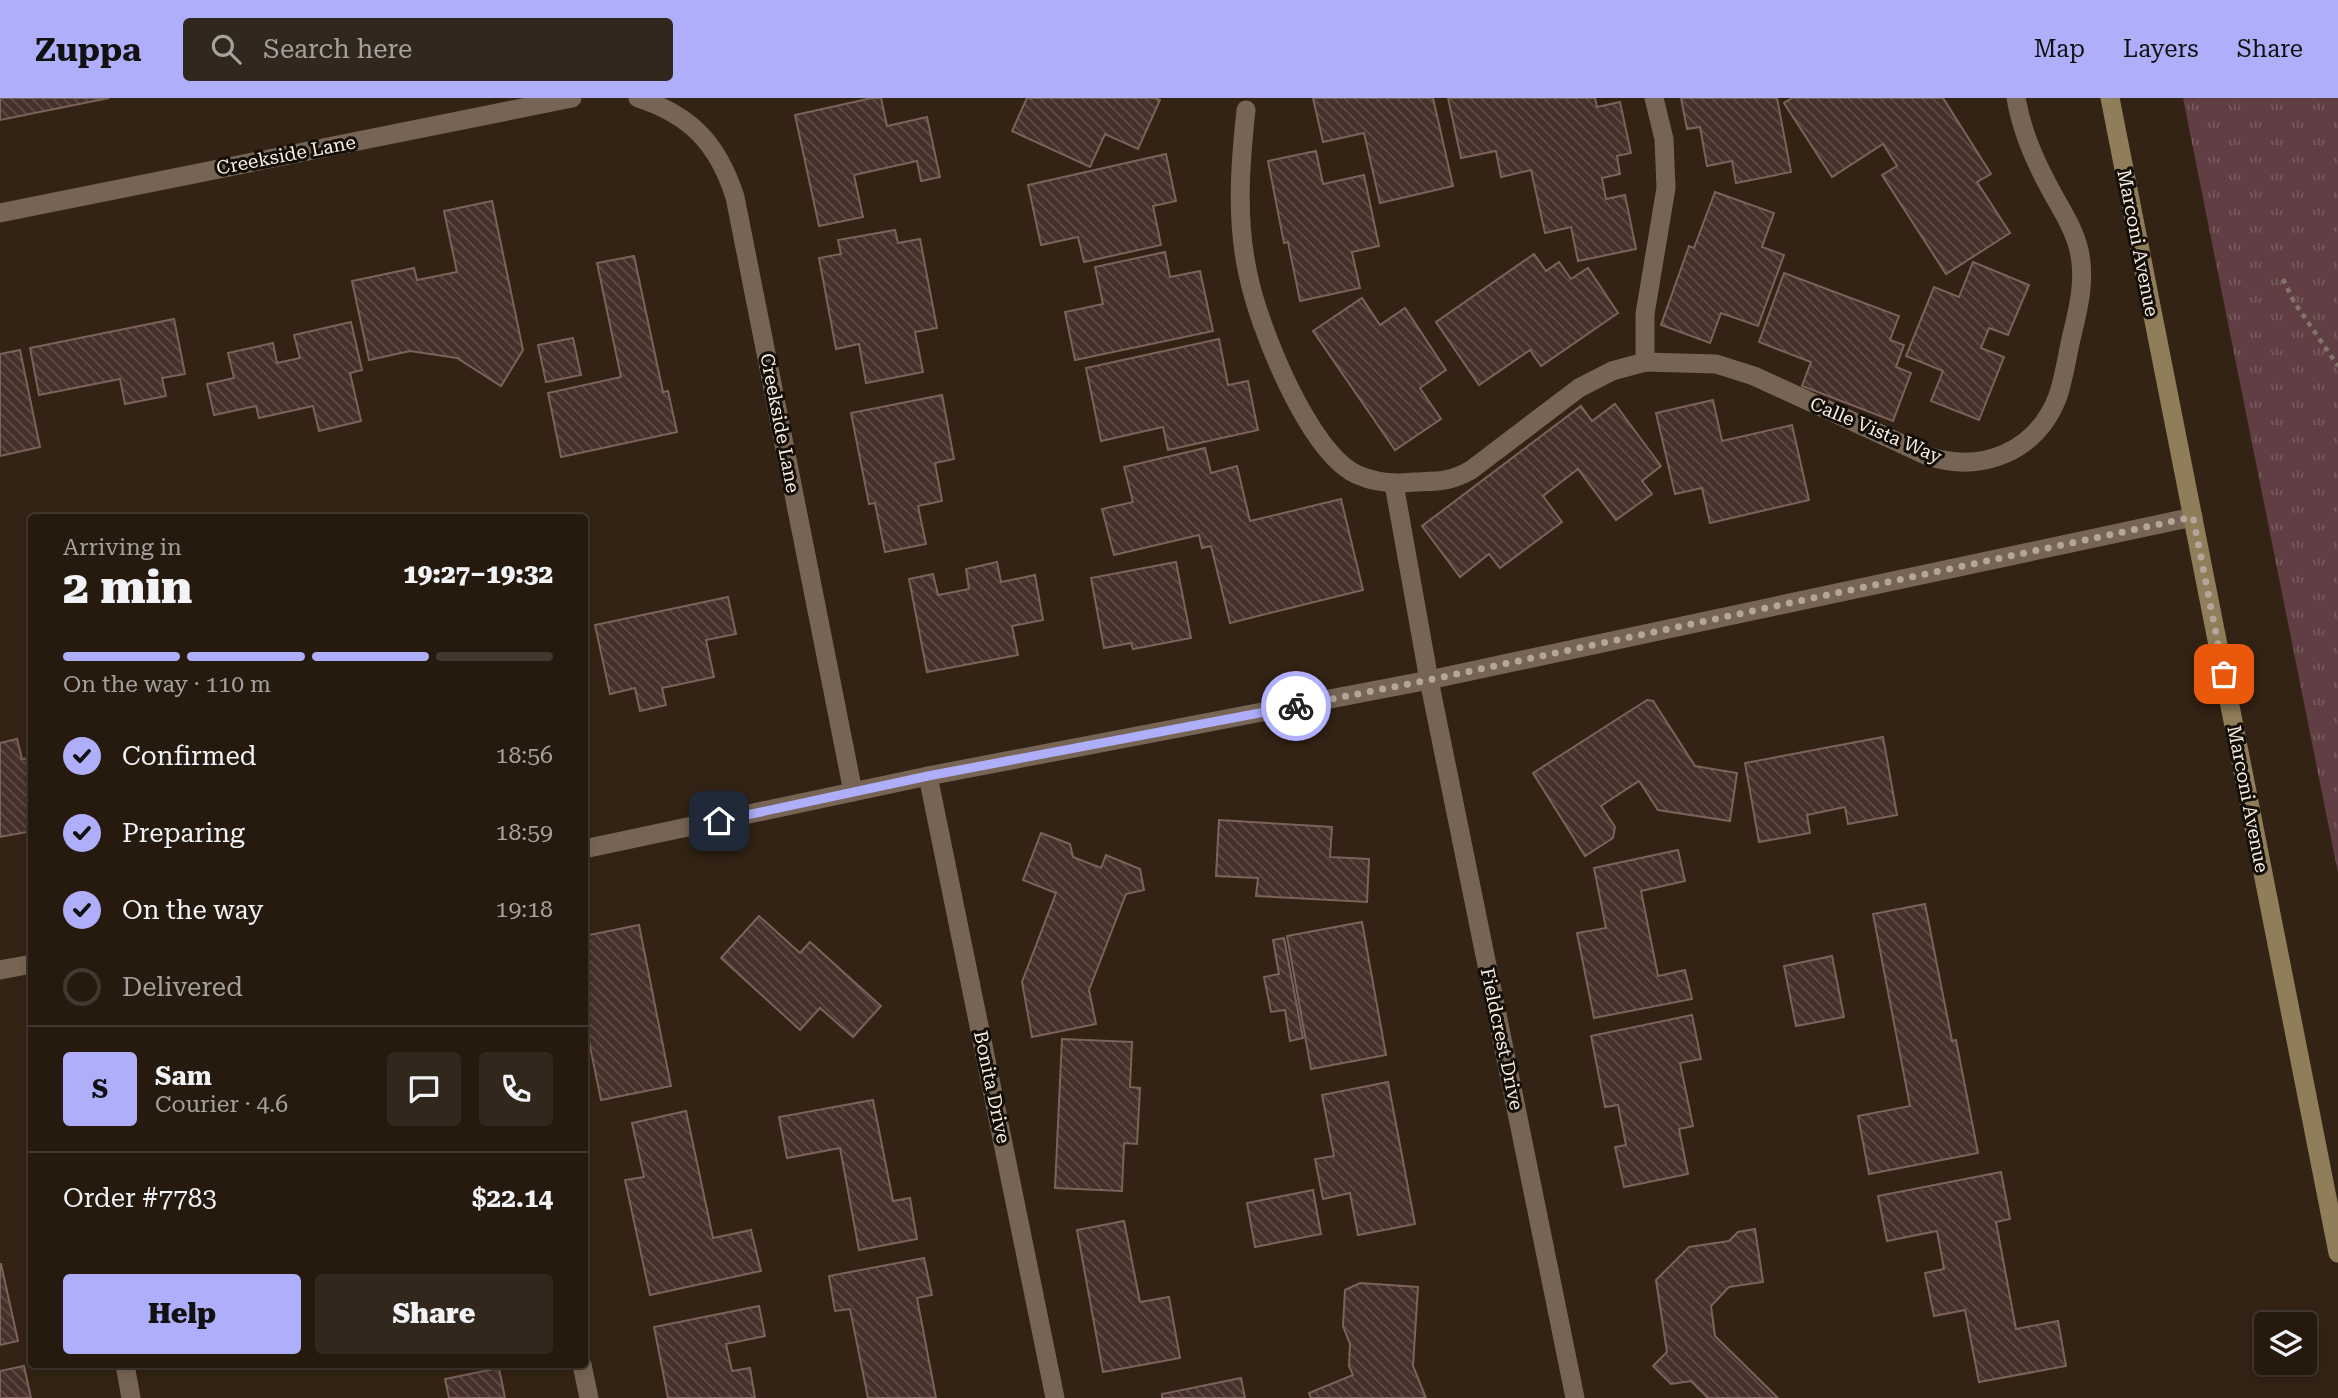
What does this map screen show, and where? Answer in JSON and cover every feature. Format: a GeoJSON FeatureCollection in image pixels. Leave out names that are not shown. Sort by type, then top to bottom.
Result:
{"type":"FeatureCollection","features":[{"type":"Feature","properties":{"kind":"main road","name":"Marconi Avenue"},"geometry":{"type":"LineString","coordinates":[[2110,98],[2338,1253]]}},
{"type":"Feature","properties":{"kind":"street","name":"Creekside Lane"},"geometry":{"type":"LineString","coordinates":[[0,213],[572,98]]}},
{"type":"Feature","properties":{"kind":"street","name":"Creekside Lane"},"geometry":{"type":"LineString","coordinates":[[638,98],[678,115],[698,131],[715,150],[727,172],[735,197],[853,792]]}},
{"type":"Feature","properties":{"kind":"street"},"geometry":{"type":"LineString","coordinates":[[1645,362],[1645,314],[1666,188],[1664,139],[1654,98]]}},
{"type":"Feature","properties":{"kind":"street","name":"Calle Vista Way"},"geometry":{"type":"LineString","coordinates":[[1246,110],[1239,171],[1240,223],[1248,275],[1267,340],[1289,388],[1338,461],[1358,475],[1394,484],[1454,480],[1579,388],[1612,371],[1645,362],[1716,364],[1754,376],[1943,461],[1969,463],[1992,459],[2026,441],[2048,416],[2058,395],[2079,305],[2082,272],[2073,230],[2033,151],[2017,98]]}},
{"type":"Feature","properties":{"kind":"street"},"geometry":{"type":"LineString","coordinates":[[1394,484],[1429,680]]}},
{"type":"Feature","properties":{"kind":"street"},"geometry":{"type":"LineString","coordinates":[[588,848],[928,776],[1429,680],[2193,517]]}},
{"type":"Feature","properties":{"kind":"street","name":"Fieldcrest Drive"},"geometry":{"type":"LineString","coordinates":[[1429,680],[1575,1398]]}},
{"type":"Feature","properties":{"kind":"street","name":"Bonita Drive"},"geometry":{"type":"LineString","coordinates":[[928,776],[1055,1398]]}},
{"type":"Feature","properties":{"kind":"street"},"geometry":{"type":"LineString","coordinates":[[0,970],[28,965]]}},
{"type":"Feature","properties":{"kind":"street"},"geometry":{"type":"LineString","coordinates":[[126,1368],[131,1398]]}},
{"type":"Feature","properties":{"kind":"street"},"geometry":{"type":"LineString","coordinates":[[583,1368],[589,1398]]}},
{"type":"Feature","properties":{"kind":"path"},"geometry":{"type":"LineString","coordinates":[[2283,279],[2294,302],[2338,366]]}},
{"type":"Feature","properties":{"kind":"green space"},"geometry":{"type":"Polygon","coordinates":[[[2183,98],[2338,98],[2338,873],[2183,98]]]}},
{"type":"Feature","properties":{"kind":"building"},"geometry":{"type":"Polygon","coordinates":[[[0,98],[109,98],[0,120],[0,98]]]}},
{"type":"Feature","properties":{"kind":"building"},"geometry":{"type":"Polygon","coordinates":[[[881,98],[887,126],[927,117],[940,177],[921,181],[917,161],[854,175],[863,217],[819,226],[795,115],[881,98]]]}},
{"type":"Feature","properties":{"kind":"building"},"geometry":{"type":"Polygon","coordinates":[[[1027,98],[1160,100],[1138,149],[1105,134],[1090,167],[1012,131],[1027,98]]]}},
{"type":"Feature","properties":{"kind":"building"},"geometry":{"type":"Polygon","coordinates":[[[1313,98],[1433,98],[1453,186],[1380,203],[1364,133],[1323,142],[1313,98]]]}},
{"type":"Feature","properties":{"kind":"building"},"geometry":{"type":"Polygon","coordinates":[[[1448,98],[1595,98],[1597,107],[1620,102],[1631,153],[1617,156],[1620,174],[1602,178],[1606,199],[1625,195],[1636,249],[1578,261],[1571,227],[1545,233],[1531,170],[1501,177],[1496,151],[1461,158],[1448,98]]]}},
{"type":"Feature","properties":{"kind":"building"},"geometry":{"type":"Polygon","coordinates":[[[1681,98],[1777,98],[1791,172],[1736,183],[1732,161],[1707,166],[1700,127],[1687,129],[1681,98]]]}},
{"type":"Feature","properties":{"kind":"building"},"geometry":{"type":"Polygon","coordinates":[[[1792,98],[1943,98],[1991,174],[1977,182],[2010,233],[1946,274],[1882,175],[1897,166],[1883,144],[1832,177],[1784,103],[1792,98]]]}},
{"type":"Feature","properties":{"kind":"building"},"geometry":{"type":"Polygon","coordinates":[[[1316,151],[1323,184],[1364,175],[1379,246],[1352,252],[1360,288],[1300,301],[1288,242],[1284,243],[1268,161],[1316,151]]]}},
{"type":"Feature","properties":{"kind":"building"},"geometry":{"type":"Polygon","coordinates":[[[1166,154],[1176,201],[1153,206],[1161,245],[1084,262],[1078,237],[1041,245],[1028,185],[1166,154]]]}},
{"type":"Feature","properties":{"kind":"building"},"geometry":{"type":"Polygon","coordinates":[[[1715,192],[1774,213],[1762,247],[1784,255],[1758,326],[1721,313],[1710,343],[1661,325],[1689,246],[1694,248],[1715,192]]]}},
{"type":"Feature","properties":{"kind":"building"},"geometry":{"type":"Polygon","coordinates":[[[492,201],[523,350],[501,386],[457,358],[410,351],[369,360],[352,281],[414,268],[417,280],[457,272],[444,211],[492,201]]]}},
{"type":"Feature","properties":{"kind":"building"},"geometry":{"type":"Polygon","coordinates":[[[895,230],[898,243],[920,239],[937,328],[915,332],[923,372],[866,383],[859,344],[836,349],[819,258],[841,254],[838,240],[895,230]]]}},
{"type":"Feature","properties":{"kind":"building"},"geometry":{"type":"Polygon","coordinates":[[[1165,252],[1170,277],[1200,271],[1213,331],[1075,360],[1065,312],[1103,304],[1095,267],[1165,252]]]}},
{"type":"Feature","properties":{"kind":"building"},"geometry":{"type":"Polygon","coordinates":[[[1534,254],[1546,271],[1559,262],[1571,279],[1588,268],[1618,313],[1541,366],[1530,350],[1479,385],[1436,322],[1534,254]]]}},
{"type":"Feature","properties":{"kind":"building"},"geometry":{"type":"Polygon","coordinates":[[[634,256],[663,392],[668,391],[677,432],[561,457],[548,393],[621,377],[597,263],[634,256]]]}},
{"type":"Feature","properties":{"kind":"building"},"geometry":{"type":"Polygon","coordinates":[[[1973,262],[2029,285],[2008,335],[1989,328],[1981,348],[2004,357],[1979,420],[1931,401],[1943,371],[1906,356],[1934,287],[1959,297],[1973,262]]]}},
{"type":"Feature","properties":{"kind":"building"},"geometry":{"type":"Polygon","coordinates":[[[1784,273],[1899,316],[1890,340],[1904,345],[1896,367],[1911,373],[1893,421],[1802,386],[1811,362],[1759,342],[1784,273]]]}},
{"type":"Feature","properties":{"kind":"building"},"geometry":{"type":"Polygon","coordinates":[[[1362,298],[1380,325],[1405,308],[1446,370],[1420,388],[1441,419],[1395,450],[1313,331],[1362,298]]]}},
{"type":"Feature","properties":{"kind":"building"},"geometry":{"type":"Polygon","coordinates":[[[174,319],[185,374],[162,378],[166,396],[125,404],[120,379],[39,395],[30,348],[174,319]]]}},
{"type":"Feature","properties":{"kind":"building"},"geometry":{"type":"Polygon","coordinates":[[[351,322],[362,370],[350,373],[361,421],[319,431],[313,406],[259,418],[256,406],[214,415],[207,384],[234,378],[228,353],[273,343],[277,363],[300,358],[294,335],[351,322]]]}},
{"type":"Feature","properties":{"kind":"building"},"geometry":{"type":"Polygon","coordinates":[[[573,338],[581,375],[546,382],[538,345],[573,338]]]}},
{"type":"Feature","properties":{"kind":"building"},"geometry":{"type":"Polygon","coordinates":[[[1219,339],[1228,385],[1248,381],[1258,430],[1168,450],[1163,427],[1101,441],[1086,368],[1219,339]]]}},
{"type":"Feature","properties":{"kind":"building"},"geometry":{"type":"Polygon","coordinates":[[[20,350],[40,447],[0,456],[0,354],[20,350]]]}},
{"type":"Feature","properties":{"kind":"building"},"geometry":{"type":"Polygon","coordinates":[[[942,395],[954,459],[935,463],[942,501],[918,506],[926,544],[885,552],[875,503],[869,504],[851,413],[942,395]]]}},
{"type":"Feature","properties":{"kind":"building"},"geometry":{"type":"Polygon","coordinates":[[[1713,400],[1722,441],[1792,425],[1809,500],[1710,523],[1702,488],[1675,494],[1656,413],[1713,400]]]}},
{"type":"Feature","properties":{"kind":"building"},"geometry":{"type":"Polygon","coordinates":[[[1615,404],[1661,466],[1642,481],[1652,494],[1616,520],[1578,469],[1543,496],[1562,522],[1500,568],[1489,554],[1460,577],[1422,526],[1581,406],[1592,421],[1615,404]]]}},
{"type":"Feature","properties":{"kind":"building"},"geometry":{"type":"Polygon","coordinates":[[[1205,448],[1211,473],[1237,466],[1250,521],[1341,499],[1363,590],[1230,623],[1211,546],[1202,548],[1199,535],[1114,555],[1102,509],[1133,502],[1124,467],[1205,448]]]}},
{"type":"Feature","properties":{"kind":"building"},"geometry":{"type":"Polygon","coordinates":[[[997,562],[1001,582],[1035,575],[1043,620],[1012,626],[1018,655],[927,672],[909,579],[933,574],[938,595],[969,589],[966,569],[997,562]]]}},
{"type":"Feature","properties":{"kind":"building"},"geometry":{"type":"Polygon","coordinates":[[[1176,562],[1191,638],[1133,649],[1131,643],[1104,648],[1091,578],[1176,562]]]}},
{"type":"Feature","properties":{"kind":"building"},"geometry":{"type":"Polygon","coordinates":[[[728,597],[736,634],[706,640],[714,677],[662,688],[666,705],[640,711],[635,688],[610,694],[595,625],[728,597]]]}},
{"type":"Feature","properties":{"kind":"building"},"geometry":{"type":"Polygon","coordinates":[[[1647,700],[1653,701],[1695,766],[1737,773],[1730,821],[1658,810],[1639,781],[1601,806],[1615,827],[1613,838],[1585,856],[1533,773],[1647,700]]]}},
{"type":"Feature","properties":{"kind":"building"},"geometry":{"type":"Polygon","coordinates":[[[1883,737],[1897,815],[1848,824],[1845,807],[1807,815],[1810,833],[1759,842],[1745,763],[1883,737]]]}},
{"type":"Feature","properties":{"kind":"building"},"geometry":{"type":"Polygon","coordinates":[[[17,739],[22,759],[28,758],[28,832],[0,837],[0,743],[17,739]]]}},
{"type":"Feature","properties":{"kind":"building"},"geometry":{"type":"Polygon","coordinates":[[[1219,820],[1332,827],[1330,857],[1369,859],[1367,902],[1256,896],[1258,878],[1216,876],[1219,820]]]}},
{"type":"Feature","properties":{"kind":"building"},"geometry":{"type":"Polygon","coordinates":[[[1041,833],[1070,844],[1073,857],[1101,868],[1106,855],[1140,869],[1144,890],[1126,894],[1089,990],[1096,1024],[1032,1037],[1022,982],[1056,893],[1023,880],[1041,833]]]}},
{"type":"Feature","properties":{"kind":"building"},"geometry":{"type":"Polygon","coordinates":[[[1678,850],[1685,881],[1641,891],[1658,976],[1685,970],[1692,999],[1594,1018],[1577,933],[1606,928],[1594,868],[1678,850]]]}},
{"type":"Feature","properties":{"kind":"building"},"geometry":{"type":"Polygon","coordinates":[[[1925,904],[1952,1041],[1956,1040],[1978,1153],[1869,1174],[1858,1116],[1910,1106],[1873,914],[1925,904]]]}},
{"type":"Feature","properties":{"kind":"building"},"geometry":{"type":"Polygon","coordinates":[[[759,916],[800,953],[810,942],[881,1006],[853,1037],[820,1008],[800,1030],[721,958],[759,916]]]}},
{"type":"Feature","properties":{"kind":"building"},"geometry":{"type":"Polygon","coordinates":[[[1362,922],[1386,1055],[1311,1069],[1287,936],[1362,922]]]}},
{"type":"Feature","properties":{"kind":"building"},"geometry":{"type":"Polygon","coordinates":[[[639,925],[671,1086],[601,1100],[588,1037],[588,935],[639,925]]]}},
{"type":"Feature","properties":{"kind":"building"},"geometry":{"type":"Polygon","coordinates":[[[1284,938],[1303,1038],[1290,1041],[1285,1010],[1271,1012],[1264,977],[1279,974],[1273,940],[1284,938]]]}},
{"type":"Feature","properties":{"kind":"building"},"geometry":{"type":"Polygon","coordinates":[[[1832,956],[1844,1017],[1796,1026],[1784,966],[1832,956]]]}},
{"type":"Feature","properties":{"kind":"building"},"geometry":{"type":"Polygon","coordinates":[[[1692,1015],[1701,1059],[1680,1063],[1693,1126],[1679,1129],[1688,1174],[1624,1187],[1615,1147],[1626,1145],[1618,1105],[1605,1107],[1591,1036],[1692,1015]]]}},
{"type":"Feature","properties":{"kind":"building"},"geometry":{"type":"Polygon","coordinates":[[[1062,1039],[1132,1042],[1130,1087],[1140,1088],[1137,1144],[1124,1143],[1122,1191],[1055,1188],[1062,1039]]]}},
{"type":"Feature","properties":{"kind":"building"},"geometry":{"type":"Polygon","coordinates":[[[1388,1082],[1415,1224],[1358,1235],[1350,1193],[1323,1199],[1315,1159],[1334,1156],[1322,1095],[1388,1082]]]}},
{"type":"Feature","properties":{"kind":"building"},"geometry":{"type":"Polygon","coordinates":[[[873,1100],[893,1201],[910,1198],[917,1239],[859,1250],[840,1148],[787,1158],[779,1117],[873,1100]]]}},
{"type":"Feature","properties":{"kind":"building"},"geometry":{"type":"Polygon","coordinates":[[[686,1111],[713,1238],[751,1230],[761,1271],[650,1295],[625,1180],[644,1177],[632,1123],[686,1111]]]}},
{"type":"Feature","properties":{"kind":"building"},"geometry":{"type":"Polygon","coordinates":[[[2001,1172],[2010,1219],[1996,1222],[2016,1329],[2058,1321],[2066,1366],[1979,1382],[1965,1310],[1934,1316],[1925,1273],[1944,1269],[1937,1231],[1887,1241],[1878,1196],[2001,1172]]]}},
{"type":"Feature","properties":{"kind":"building"},"geometry":{"type":"Polygon","coordinates":[[[1313,1190],[1321,1234],[1255,1247],[1247,1203],[1313,1190]]]}},
{"type":"Feature","properties":{"kind":"building"},"geometry":{"type":"Polygon","coordinates":[[[1124,1221],[1140,1302],[1169,1297],[1180,1358],[1103,1372],[1077,1230],[1124,1221]]]}},
{"type":"Feature","properties":{"kind":"building"},"geometry":{"type":"Polygon","coordinates":[[[1755,1229],[1763,1282],[1729,1287],[1711,1306],[1715,1336],[1778,1398],[1708,1398],[1691,1381],[1671,1384],[1653,1366],[1667,1352],[1656,1280],[1689,1247],[1729,1241],[1738,1232],[1755,1229]]]}},
{"type":"Feature","properties":{"kind":"building"},"geometry":{"type":"Polygon","coordinates":[[[924,1258],[932,1295],[917,1298],[936,1398],[868,1398],[850,1309],[835,1311],[829,1276],[924,1258]]]}},
{"type":"Feature","properties":{"kind":"building"},"geometry":{"type":"Polygon","coordinates":[[[0,1264],[18,1341],[0,1345],[0,1264]]]}},
{"type":"Feature","properties":{"kind":"building"},"geometry":{"type":"Polygon","coordinates":[[[1360,1283],[1418,1287],[1413,1366],[1426,1398],[1311,1398],[1309,1393],[1353,1375],[1349,1366],[1350,1344],[1343,1326],[1345,1290],[1360,1283]]]}},
{"type":"Feature","properties":{"kind":"building"},"geometry":{"type":"Polygon","coordinates":[[[759,1306],[765,1336],[726,1344],[732,1371],[750,1368],[755,1398],[668,1398],[654,1327],[759,1306]]]}},
{"type":"Feature","properties":{"kind":"building"},"geometry":{"type":"Polygon","coordinates":[[[24,1366],[31,1398],[0,1398],[0,1371],[24,1366]]]}},
{"type":"Feature","properties":{"kind":"building"},"geometry":{"type":"Polygon","coordinates":[[[499,1368],[505,1398],[449,1398],[445,1379],[499,1368]]]}},
{"type":"Feature","properties":{"kind":"building"},"geometry":{"type":"Polygon","coordinates":[[[1241,1378],[1245,1398],[1162,1398],[1162,1394],[1241,1378]]]}},
{"type":"Feature","properties":{"kind":"way so far"},"geometry":{"type":"LineString","coordinates":[[1296,706],[2193,517],[2224,674]]}},
{"type":"Feature","properties":{"kind":"route"},"geometry":{"type":"LineString","coordinates":[[719,821],[928,776],[1296,706]]}}]}
